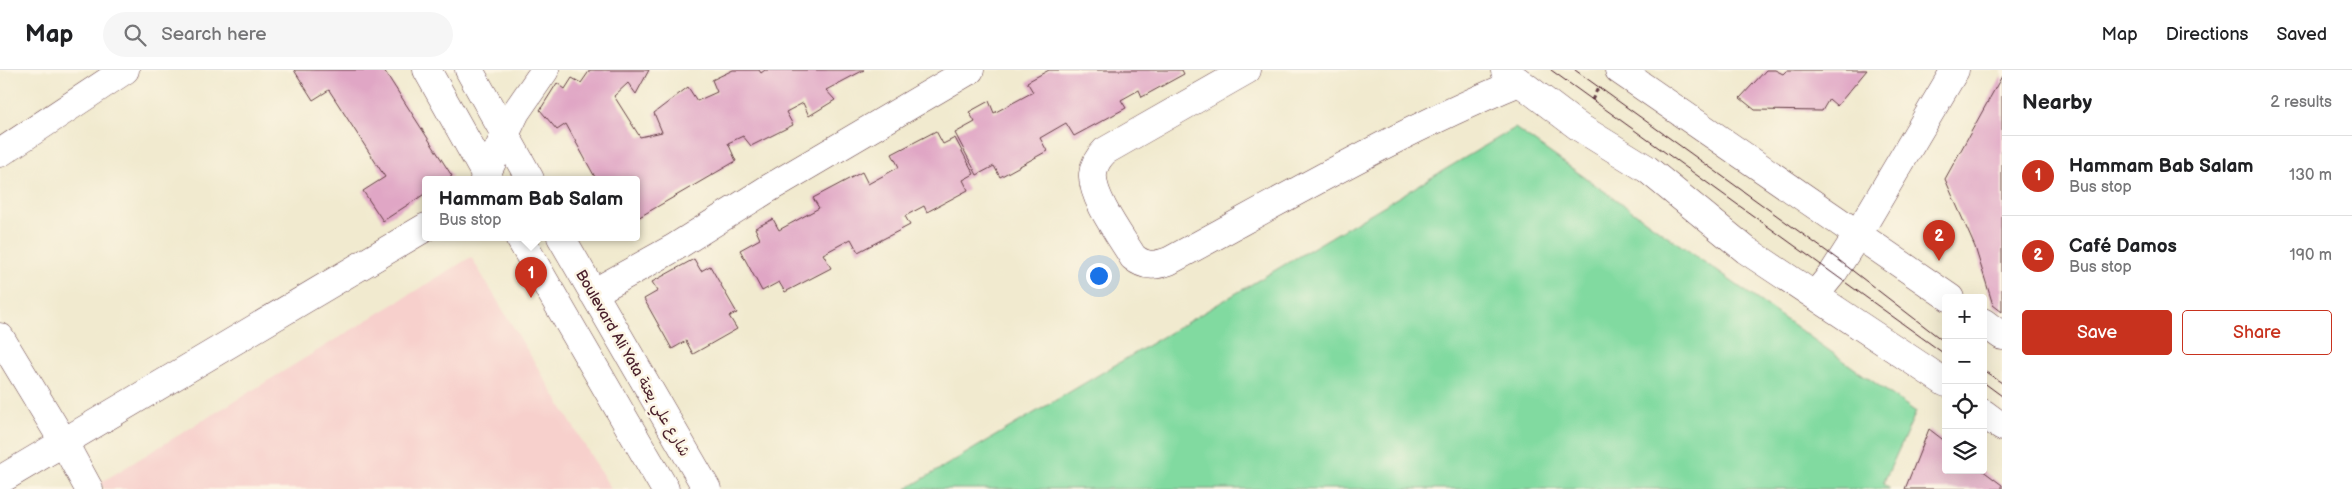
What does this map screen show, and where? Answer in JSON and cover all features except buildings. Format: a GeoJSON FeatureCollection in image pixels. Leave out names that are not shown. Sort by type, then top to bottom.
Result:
{"type":"FeatureCollection","features":[{"type":"Feature","properties":{"kind":"street"},"geometry":{"type":"LineString","coordinates":[[0,153],[126,70]]}},
{"type":"Feature","properties":{"kind":"street"},"geometry":{"type":"LineString","coordinates":[[427,70],[485,176]]}},
{"type":"Feature","properties":{"kind":"street"},"geometry":{"type":"LineString","coordinates":[[468,70],[528,176]]}},
{"type":"Feature","properties":{"kind":"street"},"geometry":{"type":"LineString","coordinates":[[487,176],[516,112],[545,70]]}},
{"type":"Feature","properties":{"kind":"street"},"geometry":{"type":"LineString","coordinates":[[593,293],[672,249],[766,190],[970,70]]}},
{"type":"Feature","properties":{"kind":"street"},"geometry":{"type":"LineString","coordinates":[[1247,70],[1105,151],[1097,159],[1093,176],[1098,197],[1133,257],[1140,263],[1159,265],[1169,261],[1408,133],[1475,100],[1512,76],[1579,127],[1647,169],[1746,250],[1942,381]]}},
{"type":"Feature","properties":{"kind":"street"},"geometry":{"type":"LineString","coordinates":[[1619,70],[1944,294]]}},
{"type":"Feature","properties":{"kind":"street"},"geometry":{"type":"LineString","coordinates":[[1815,295],[1858,234],[1955,70]]}},
{"type":"Feature","properties":{"kind":"street"},"geometry":{"type":"LineString","coordinates":[[0,480],[422,229]]}},
{"type":"Feature","properties":{"kind":"street"},"geometry":{"type":"LineString","coordinates":[[521,241],[664,489]]}},
{"type":"Feature","properties":{"kind":"street","name":"Boulevard Ali Yata شارع علي يعتة"},"geometry":{"type":"LineString","coordinates":[[563,241],[706,489]]}},
{"type":"Feature","properties":{"kind":"street"},"geometry":{"type":"LineString","coordinates":[[1987,325],[2002,336]]}},
{"type":"Feature","properties":{"kind":"street"},"geometry":{"type":"LineString","coordinates":[[0,336],[63,441],[89,489]]}},
{"type":"Feature","properties":{"kind":"street"},"geometry":{"type":"LineString","coordinates":[[1987,416],[2002,427]]}},
{"type":"Feature","properties":{"kind":"path"},"geometry":{"type":"LineString","coordinates":[[1579,127],[1598,87]]}},
{"type":"Feature","properties":{"kind":"shaded area"},"geometry":{"type":"Polygon","coordinates":[[[471,257],[611,489],[104,489],[100,483],[471,257]]]}},
{"type":"Feature","properties":{"kind":"green space"},"geometry":{"type":"Polygon","coordinates":[[[1515,128],[1916,412],[1883,484],[1890,489],[906,489],[1515,128]]]}},
{"type":"Feature","properties":{"kind":"tram line"},"geometry":{"type":"LineString","coordinates":[[1551,70],[1942,352]]}},
{"type":"Feature","properties":{"kind":"tram line"},"geometry":{"type":"LineString","coordinates":[[1575,70],[1840,261],[1942,340]]}},
{"type":"Feature","properties":{"kind":"tram line"},"geometry":{"type":"LineString","coordinates":[[1987,373],[2002,383]]}},
{"type":"Feature","properties":{"kind":"tram line"},"geometry":{"type":"LineString","coordinates":[[1986,384],[2002,396]]}},
{"type":"Feature","properties":{"kind":"place","name":"Café Damos"},"geometry":{"type":"Point","coordinates":[1939,261]}},
{"type":"Feature","properties":{"kind":"place","name":"Hammam Bab Salam"},"geometry":{"type":"Point","coordinates":[531,298]}}]}
